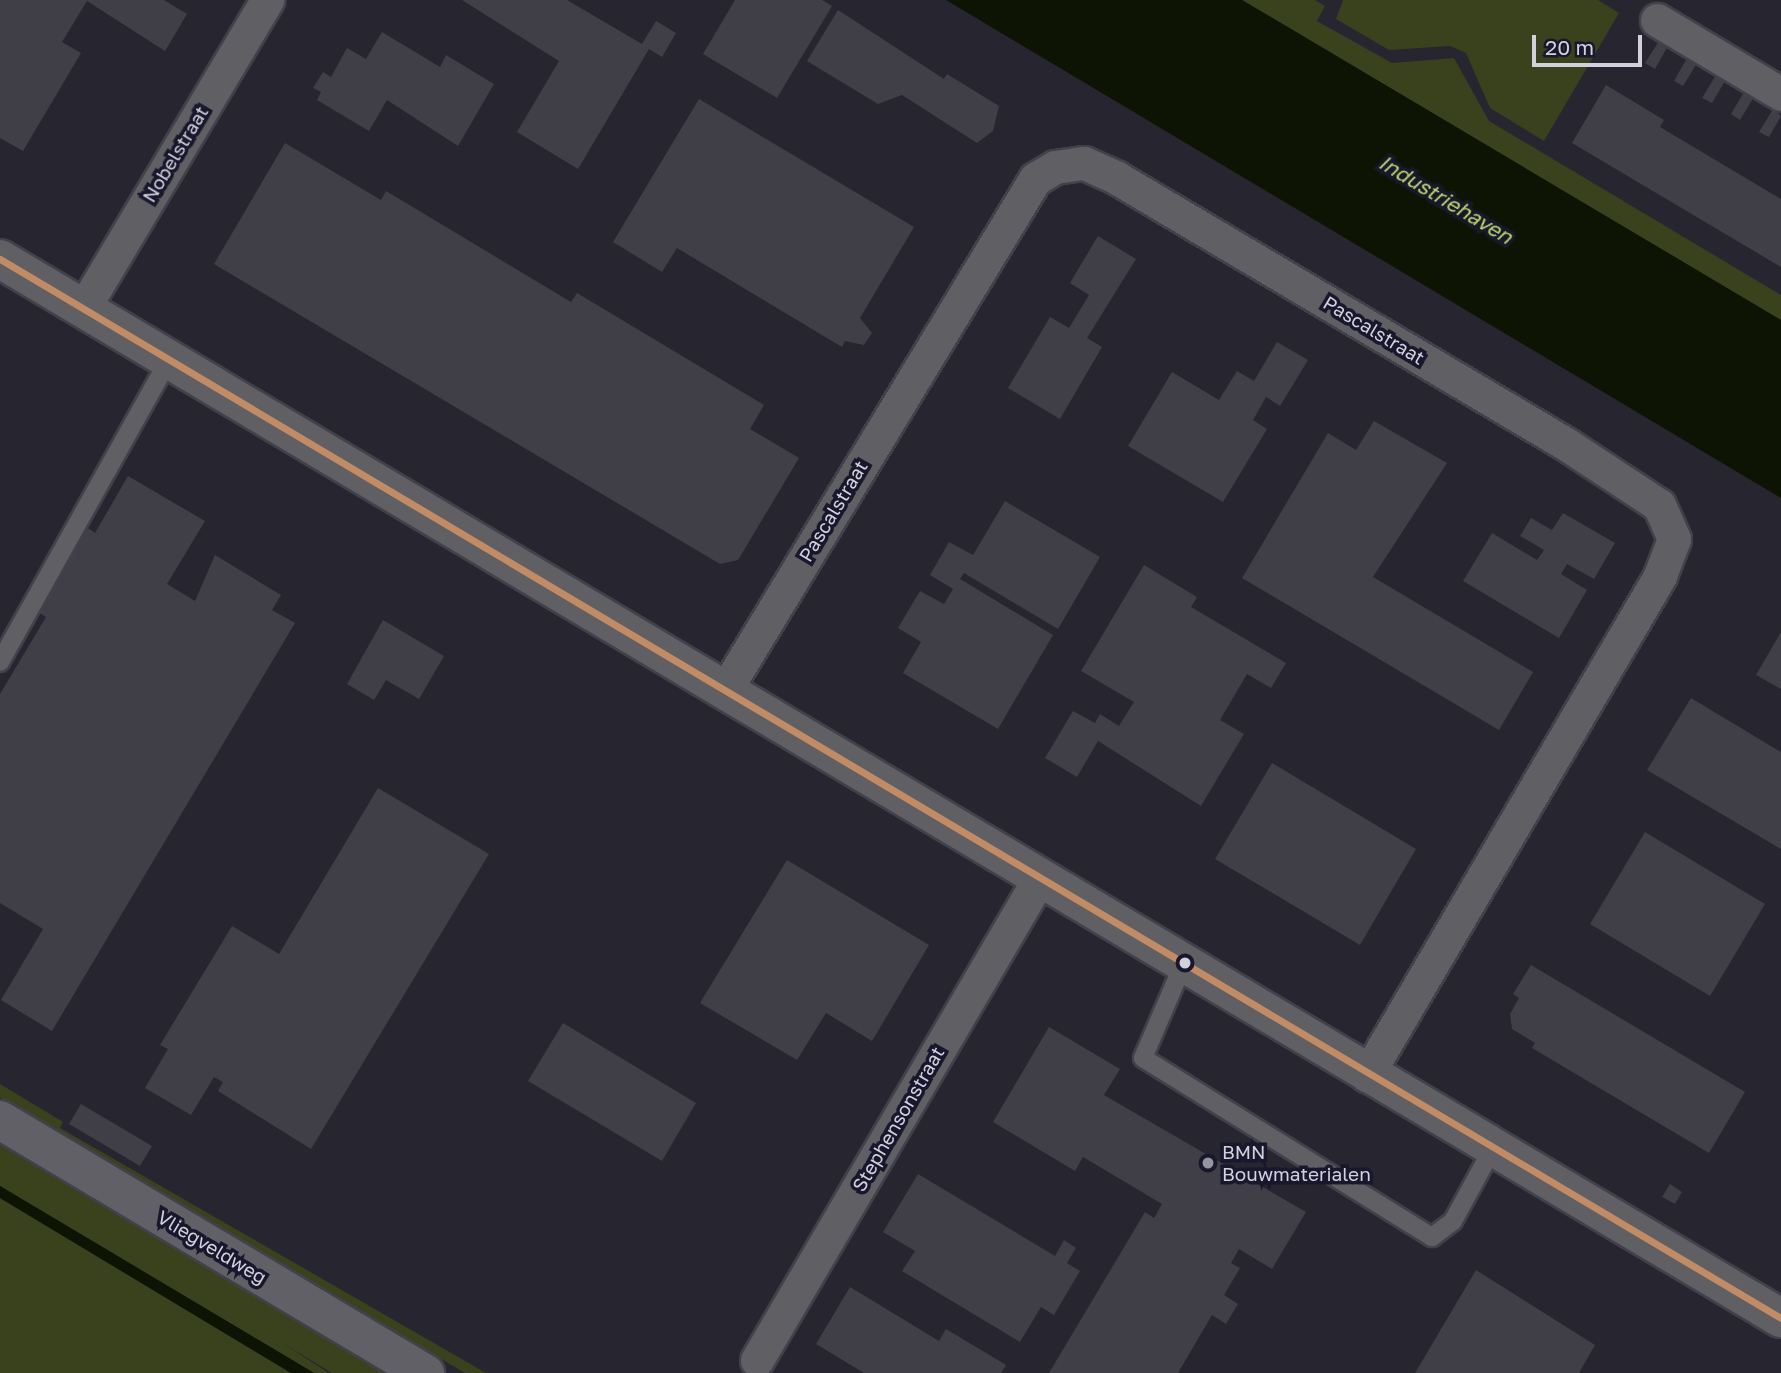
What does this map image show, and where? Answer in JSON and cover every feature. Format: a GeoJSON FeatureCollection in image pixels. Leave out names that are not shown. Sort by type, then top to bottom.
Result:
{"type":"FeatureCollection","features":[{"type":"Feature","properties":{"kind":"main road","name":"Vliegveldweg"},"geometry":{"type":"LineString","coordinates":[[0,1120],[425,1373]]}},
{"type":"Feature","properties":{"kind":"street","name":"Nobelstraat"},"geometry":{"type":"LineString","coordinates":[[83,309],[267,0]]}},
{"type":"Feature","properties":{"kind":"street"},"geometry":{"type":"LineString","coordinates":[[1657,20],[1781,94]]}},
{"type":"Feature","properties":{"kind":"street","name":"Pascalstraat"},"geometry":{"type":"LineString","coordinates":[[723,692],[1034,179],[1055,167],[1084,163],[1117,178],[1566,444],[1659,505],[1674,539],[1660,576],[1367,1075]]}},
{"type":"Feature","properties":{"kind":"street"},"geometry":{"type":"LineString","coordinates":[[0,259],[1367,1075],[1781,1318]]}},
{"type":"Feature","properties":{"kind":"street","name":"Stephensonstraat"},"geometry":{"type":"LineString","coordinates":[[757,1360],[1039,878]]}},
{"type":"Feature","properties":{"kind":"lane"},"geometry":{"type":"LineString","coordinates":[[0,663],[169,360]]}},
{"type":"Feature","properties":{"kind":"lane"},"geometry":{"type":"LineString","coordinates":[[1183,965],[1143,1058],[1432,1237],[1453,1221],[1493,1148]]}},
{"type":"Feature","properties":{"kind":"green space"},"geometry":{"type":"Polygon","coordinates":[[[1242,0],[1315,0],[1325,6],[1317,21],[1392,63],[1454,58],[1489,121],[1781,295],[1781,320],[1242,0]]]}},
{"type":"Feature","properties":{"kind":"green space"},"geometry":{"type":"Polygon","coordinates":[[[1343,0],[1598,0],[1619,13],[1544,141],[1490,108],[1466,53],[1450,46],[1389,50],[1336,19],[1343,0]]]}},
{"type":"Feature","properties":{"kind":"green space"},"geometry":{"type":"Polygon","coordinates":[[[0,1084],[63,1122],[60,1128],[486,1373],[465,1373],[0,1098],[0,1084]]]}},
{"type":"Feature","properties":{"kind":"green space"},"geometry":{"type":"Polygon","coordinates":[[[0,1145],[384,1373],[332,1373],[281,1342],[329,1373],[314,1373],[0,1186],[0,1145]]]}},
{"type":"Feature","properties":{"kind":"green space"},"geometry":{"type":"Polygon","coordinates":[[[0,1198],[291,1373],[0,1373],[0,1198]]]}},
{"type":"Feature","properties":{"kind":"water","name":"Industriehaven"},"geometry":{"type":"Polygon","coordinates":[[[946,0],[1242,0],[1781,320],[1781,498],[946,0]]]}},
{"type":"Feature","properties":{"kind":"water"},"geometry":{"type":"Polygon","coordinates":[[[0,1186],[314,1373],[291,1373],[0,1198],[0,1186]]]}},
{"type":"Feature","properties":{"kind":"building"},"geometry":{"type":"Polygon","coordinates":[[[0,0],[164,0],[187,14],[165,51],[87,1],[62,42],[81,53],[23,151],[0,138],[0,0]]]}},
{"type":"Feature","properties":{"kind":"building"},"geometry":{"type":"Polygon","coordinates":[[[462,0],[567,0],[642,44],[656,21],[676,33],[662,57],[649,49],[578,169],[517,132],[559,61],[462,0]]]}},
{"type":"Feature","properties":{"kind":"building"},"geometry":{"type":"Polygon","coordinates":[[[735,0],[822,0],[832,6],[777,98],[703,54],[735,0]]]}},
{"type":"Feature","properties":{"kind":"building"},"geometry":{"type":"Polygon","coordinates":[[[838,10],[944,79],[947,74],[999,106],[993,131],[977,143],[902,95],[878,104],[807,61],[838,10]]]}},
{"type":"Feature","properties":{"kind":"building"},"geometry":{"type":"Polygon","coordinates":[[[382,32],[440,67],[446,55],[494,84],[458,146],[387,100],[369,131],[317,100],[321,92],[313,88],[323,72],[331,77],[347,48],[366,59],[382,32]]]}},
{"type":"Feature","properties":{"kind":"building"},"geometry":{"type":"Polygon","coordinates":[[[1659,41],[1668,46],[1655,69],[1645,63],[1659,41]]]}},
{"type":"Feature","properties":{"kind":"building"},"geometry":{"type":"Polygon","coordinates":[[[1687,58],[1697,63],[1683,86],[1674,81],[1687,58]]]}},
{"type":"Feature","properties":{"kind":"building"},"geometry":{"type":"Polygon","coordinates":[[[1716,75],[1725,81],[1712,103],[1702,98],[1716,75]]]}},
{"type":"Feature","properties":{"kind":"building"},"geometry":{"type":"Polygon","coordinates":[[[1606,85],[1664,120],[1660,127],[1781,199],[1781,267],[1572,143],[1606,85]]]}},
{"type":"Feature","properties":{"kind":"building"},"geometry":{"type":"Polygon","coordinates":[[[1744,92],[1754,97],[1740,120],[1731,114],[1744,92]]]}},
{"type":"Feature","properties":{"kind":"building"},"geometry":{"type":"Polygon","coordinates":[[[699,99],[914,227],[860,318],[872,333],[864,345],[845,341],[842,347],[677,248],[662,272],[613,242],[699,99]]]}},
{"type":"Feature","properties":{"kind":"building"},"geometry":{"type":"Polygon","coordinates":[[[1773,109],[1781,116],[1769,137],[1759,132],[1773,109]]]}},
{"type":"Feature","properties":{"kind":"building"},"geometry":{"type":"Polygon","coordinates":[[[285,143],[381,200],[386,191],[571,302],[577,293],[764,405],[750,429],[799,458],[738,560],[720,564],[214,264],[285,143]]]}},
{"type":"Feature","properties":{"kind":"building"},"geometry":{"type":"Polygon","coordinates":[[[1098,236],[1136,259],[1087,338],[1102,347],[1060,419],[1008,388],[1050,317],[1069,328],[1089,295],[1070,283],[1098,236]]]}},
{"type":"Feature","properties":{"kind":"building"},"geometry":{"type":"Polygon","coordinates":[[[1277,342],[1308,360],[1280,406],[1266,397],[1253,420],[1267,429],[1223,502],[1128,446],[1172,372],[1219,400],[1237,371],[1254,381],[1277,342]]]}},
{"type":"Feature","properties":{"kind":"building"},"geometry":{"type":"Polygon","coordinates":[[[1374,421],[1447,463],[1373,577],[1533,672],[1499,730],[1242,578],[1328,433],[1356,450],[1374,421]]]}},
{"type":"Feature","properties":{"kind":"building"},"geometry":{"type":"Polygon","coordinates":[[[128,476],[205,521],[167,584],[195,601],[215,555],[281,595],[272,610],[295,623],[52,1031],[1,1000],[43,929],[0,903],[0,694],[46,617],[38,612],[88,528],[95,533],[128,476]]]}},
{"type":"Feature","properties":{"kind":"building"},"geometry":{"type":"Polygon","coordinates":[[[1005,501],[1100,557],[1058,629],[964,573],[960,579],[1053,635],[998,729],[903,673],[921,642],[898,628],[920,591],[944,604],[953,589],[930,575],[949,542],[973,555],[1005,501]]]}},
{"type":"Feature","properties":{"kind":"building"},"geometry":{"type":"Polygon","coordinates":[[[1563,513],[1615,543],[1594,579],[1567,564],[1561,574],[1587,590],[1559,638],[1463,581],[1492,533],[1537,560],[1544,550],[1520,536],[1531,518],[1552,530],[1563,513]]]}},
{"type":"Feature","properties":{"kind":"building"},"geometry":{"type":"Polygon","coordinates":[[[1144,565],[1197,597],[1191,607],[1286,663],[1271,688],[1247,674],[1220,720],[1244,734],[1201,806],[1098,741],[1077,777],[1045,758],[1073,711],[1095,723],[1100,714],[1119,726],[1134,702],[1081,671],[1144,565]]]}},
{"type":"Feature","properties":{"kind":"building"},"geometry":{"type":"Polygon","coordinates":[[[383,620],[444,656],[419,699],[386,680],[374,700],[347,684],[383,620]]]}},
{"type":"Feature","properties":{"kind":"building"},"geometry":{"type":"Polygon","coordinates":[[[1781,632],[1781,689],[1756,675],[1781,632]]]}},
{"type":"Feature","properties":{"kind":"building"},"geometry":{"type":"Polygon","coordinates":[[[1691,698],[1781,752],[1781,849],[1647,770],[1691,698]]]}},
{"type":"Feature","properties":{"kind":"building"},"geometry":{"type":"Polygon","coordinates":[[[1272,763],[1416,849],[1360,945],[1215,859],[1272,763]]]}},
{"type":"Feature","properties":{"kind":"building"},"geometry":{"type":"Polygon","coordinates":[[[378,788],[489,854],[311,1149],[218,1091],[223,1082],[214,1077],[191,1115],[145,1088],[168,1049],[160,1045],[232,926],[279,954],[378,788]]]}},
{"type":"Feature","properties":{"kind":"building"},"geometry":{"type":"Polygon","coordinates":[[[1645,832],[1765,904],[1710,996],[1590,924],[1645,832]]]}},
{"type":"Feature","properties":{"kind":"building"},"geometry":{"type":"Polygon","coordinates":[[[787,860],[929,945],[872,1041],[826,1013],[797,1060],[700,1003],[787,860]]]}},
{"type":"Feature","properties":{"kind":"building"},"geometry":{"type":"Polygon","coordinates":[[[1531,965],[1745,1092],[1709,1153],[1532,1048],[1535,1043],[1512,1029],[1510,1014],[1519,998],[1513,994],[1531,965]]]}},
{"type":"Feature","properties":{"kind":"building"},"geometry":{"type":"Polygon","coordinates":[[[563,1023],[696,1103],[662,1161],[528,1081],[563,1023]]]}},
{"type":"Feature","properties":{"kind":"building"},"geometry":{"type":"Polygon","coordinates":[[[1049,1027],[1120,1069],[1104,1095],[1306,1212],[1272,1269],[1239,1249],[1231,1263],[1240,1268],[1224,1295],[1238,1304],[1226,1324],[1212,1315],[1178,1373],[1049,1373],[1145,1212],[1154,1218],[1162,1204],[1083,1157],[1075,1171],[993,1122],[1049,1027]]]}},
{"type":"Feature","properties":{"kind":"building"},"geometry":{"type":"Polygon","coordinates":[[[81,1104],[152,1146],[140,1166],[69,1124],[81,1104]]]}},
{"type":"Feature","properties":{"kind":"building"},"geometry":{"type":"Polygon","coordinates":[[[918,1174],[1055,1256],[1064,1240],[1076,1248],[1067,1263],[1080,1271],[1054,1315],[1041,1307],[1020,1342],[902,1271],[915,1251],[883,1232],[918,1174]]]}},
{"type":"Feature","properties":{"kind":"building"},"geometry":{"type":"Polygon","coordinates":[[[1670,1184],[1682,1192],[1675,1204],[1662,1197],[1670,1184]]]}},
{"type":"Feature","properties":{"kind":"building"},"geometry":{"type":"Polygon","coordinates":[[[1476,1270],[1595,1345],[1579,1373],[1415,1373],[1476,1270]]]}},
{"type":"Feature","properties":{"kind":"building"},"geometry":{"type":"Polygon","coordinates":[[[850,1287],[939,1341],[946,1329],[1006,1365],[1001,1373],[864,1373],[816,1344],[850,1287]]]}},
{"type":"Feature","properties":{"kind":"transit line"},"geometry":{"type":"LineString","coordinates":[[0,259],[1781,1318]]}},
{"type":"Feature","properties":{"kind":"place","name":"BMN Bouwmaterialen"},"geometry":{"type":"Point","coordinates":[1208,1163]}}]}
